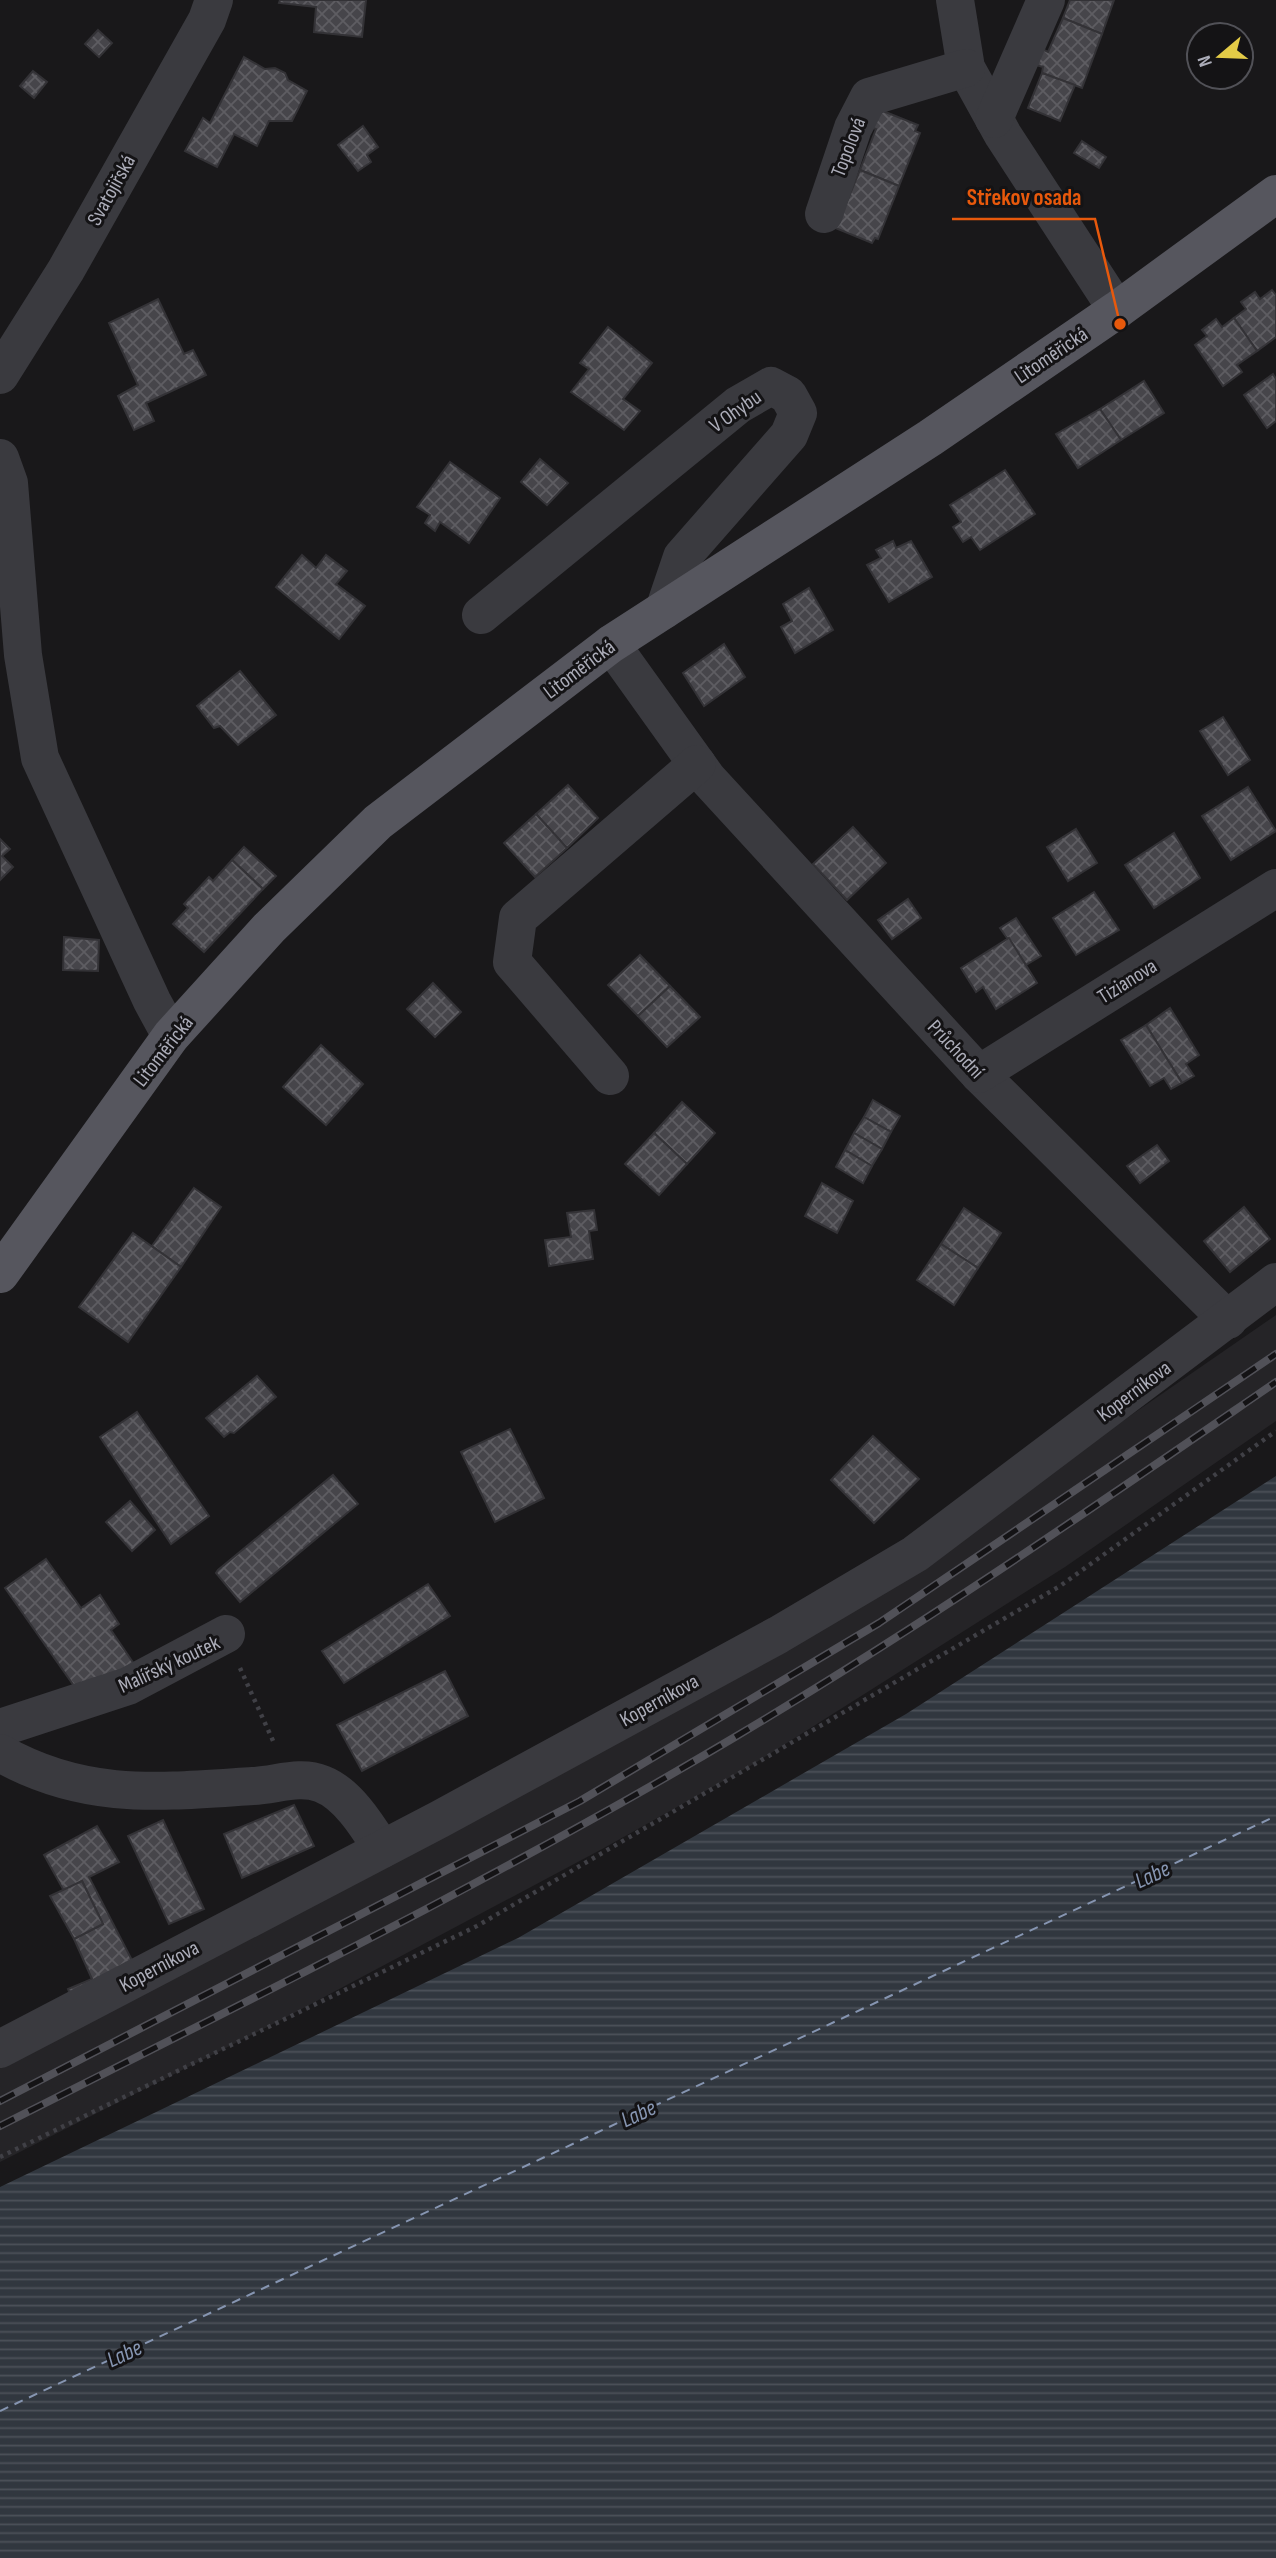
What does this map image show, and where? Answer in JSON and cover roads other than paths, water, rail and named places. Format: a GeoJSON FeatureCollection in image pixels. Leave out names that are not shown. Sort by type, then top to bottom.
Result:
{"type":"FeatureCollection","features":[{"type":"Feature","properties":{"kind":"main road","name":"Litoměřická"},"geometry":{"type":"LineString","coordinates":[[0,1274],[171,1036],[269,928],[378,822],[611,644],[930,438],[1117,310],[1276,194]]}},
{"type":"Feature","properties":{"kind":"street","name":"Svatojiřská"},"geometry":{"type":"LineString","coordinates":[[0,375],[72,258],[207,20],[214,0]]}},
{"type":"Feature","properties":{"kind":"street"},"geometry":{"type":"LineString","coordinates":[[955,0],[966,68],[994,119],[1117,310]]}},
{"type":"Feature","properties":{"kind":"street"},"geometry":{"type":"LineString","coordinates":[[994,119],[1046,0]]}},
{"type":"Feature","properties":{"kind":"street","name":"Topolová"},"geometry":{"type":"LineString","coordinates":[[824,214],[853,128],[869,97],[966,68]]}},
{"type":"Feature","properties":{"kind":"street","name":"V Ohybu"},"geometry":{"type":"LineString","coordinates":[[481,615],[738,405],[771,386],[788,395],[798,413],[789,435],[682,557],[664,610]]}},
{"type":"Feature","properties":{"kind":"street"},"geometry":{"type":"LineString","coordinates":[[0,458],[9,483],[23,655],[40,758],[152,1001],[171,1036]]}},
{"type":"Feature","properties":{"kind":"street","name":"Průchodní"},"geometry":{"type":"LineString","coordinates":[[611,644],[697,764],[979,1074],[1228,1320]]}},
{"type":"Feature","properties":{"kind":"street"},"geometry":{"type":"LineString","coordinates":[[610,1076],[512,962],[518,918],[697,764]]}},
{"type":"Feature","properties":{"kind":"street","name":"Tizianova"},"geometry":{"type":"LineString","coordinates":[[979,1074],[1276,888]]}},
{"type":"Feature","properties":{"kind":"street","name":"Koperníkova"},"geometry":{"type":"LineString","coordinates":[[0,2049],[382,1849],[778,1635],[915,1554],[1276,1282]]}},
{"type":"Feature","properties":{"kind":"street","name":"Malířský koutek"},"geometry":{"type":"LineString","coordinates":[[0,1728],[128,1686],[226,1634]]}},
{"type":"Feature","properties":{"kind":"street"},"geometry":{"type":"LineString","coordinates":[[0,1752],[47,1776],[90,1788],[176,1792],[264,1786],[297,1780],[323,1784],[359,1813],[382,1849]]}},
{"type":"Feature","properties":{"kind":"water","name":"Labe"},"geometry":{"type":"Polygon","coordinates":[[[1276,1476],[1276,2558],[0,2558],[0,2187],[518,1938],[906,1714],[1276,1476]]]}},
{"type":"Feature","properties":{"kind":"railway"},"geometry":{"type":"LineString","coordinates":[[0,2101],[580,1801],[879,1623],[1276,1354]]}},
{"type":"Feature","properties":{"kind":"railway"},"geometry":{"type":"LineString","coordinates":[[0,2126],[463,1890],[735,1737],[941,1609],[1276,1382]]}},
{"type":"Feature","properties":{"kind":"place","name":"Střekov osada"},"geometry":{"type":"Point","coordinates":[1120,324]}}]}
